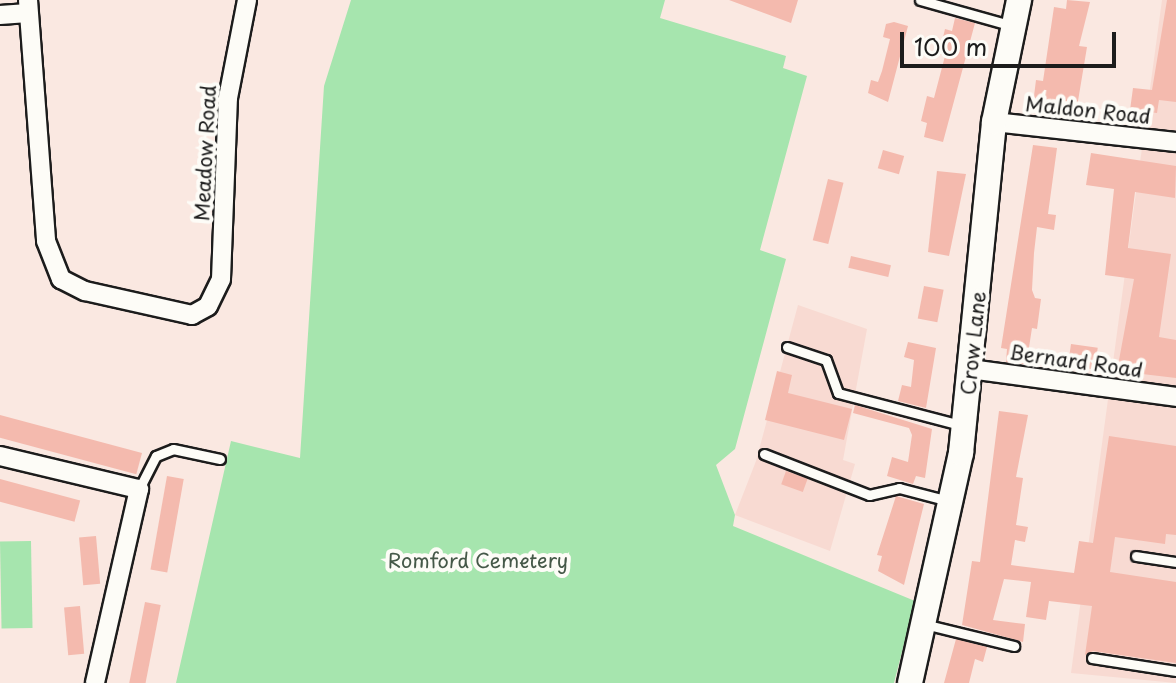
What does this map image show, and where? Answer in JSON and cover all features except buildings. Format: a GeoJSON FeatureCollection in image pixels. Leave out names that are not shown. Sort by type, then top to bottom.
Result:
{"type":"FeatureCollection","features":[{"type":"Feature","properties":{"kind":"street","name":"Meadow Road"},"geometry":{"type":"LineString","coordinates":[[28,6],[46,241],[61,279],[85,291],[192,315],[208,306],[221,279],[228,98],[247,0]]}},
{"type":"Feature","properties":{"kind":"street","name":"Crow Lane"},"geometry":{"type":"LineString","coordinates":[[910,683],[952,502],[964,426],[994,122],[1019,0]]}},
{"type":"Feature","properties":{"kind":"street"},"geometry":{"type":"LineString","coordinates":[[0,15],[28,6]]}},
{"type":"Feature","properties":{"kind":"street","name":"Maldon Road"},"geometry":{"type":"LineString","coordinates":[[994,122],[1176,142]]}},
{"type":"Feature","properties":{"kind":"street","name":"Bernard Road"},"geometry":{"type":"LineString","coordinates":[[970,369],[1176,397]]}},
{"type":"Feature","properties":{"kind":"street"},"geometry":{"type":"LineString","coordinates":[[0,456],[139,489],[95,683]]}},
{"type":"Feature","properties":{"kind":"lane"},"geometry":{"type":"LineString","coordinates":[[920,0],[1013,26]]}},
{"type":"Feature","properties":{"kind":"lane"},"geometry":{"type":"LineString","coordinates":[[787,347],[826,360],[838,393],[964,426]]}},
{"type":"Feature","properties":{"kind":"lane"},"geometry":{"type":"LineString","coordinates":[[139,489],[156,456],[173,449],[220,459]]}},
{"type":"Feature","properties":{"kind":"lane"},"geometry":{"type":"LineString","coordinates":[[764,454],[869,495],[899,488],[952,502]]}},
{"type":"Feature","properties":{"kind":"lane"},"geometry":{"type":"LineString","coordinates":[[1136,556],[1176,562]]}},
{"type":"Feature","properties":{"kind":"lane"},"geometry":{"type":"LineString","coordinates":[[924,624],[1014,646]]}},
{"type":"Feature","properties":{"kind":"lane"},"geometry":{"type":"LineString","coordinates":[[1092,658],[1176,671]]}},
{"type":"Feature","properties":{"kind":"shaded area"},"geometry":{"type":"Polygon","coordinates":[[[1162,0],[1176,0],[1176,683],[1071,673],[1162,0]]]}},
{"type":"Feature","properties":{"kind":"shaded area"},"geometry":{"type":"Polygon","coordinates":[[[798,305],[867,329],[843,460],[855,464],[830,551],[735,515],[756,461],[798,305]]]}},
{"type":"Feature","properties":{"kind":"green space","name":"Romford Cemetery"},"geometry":{"type":"Polygon","coordinates":[[[351,0],[665,0],[660,18],[786,56],[783,68],[807,76],[760,250],[786,259],[735,449],[716,465],[735,515],[733,526],[915,601],[894,683],[176,683],[231,441],[300,458],[324,86],[351,0]]]}},
{"type":"Feature","properties":{"kind":"green space"},"geometry":{"type":"Polygon","coordinates":[[[31,541],[33,628],[2,629],[0,542],[31,541]]]}}]}
